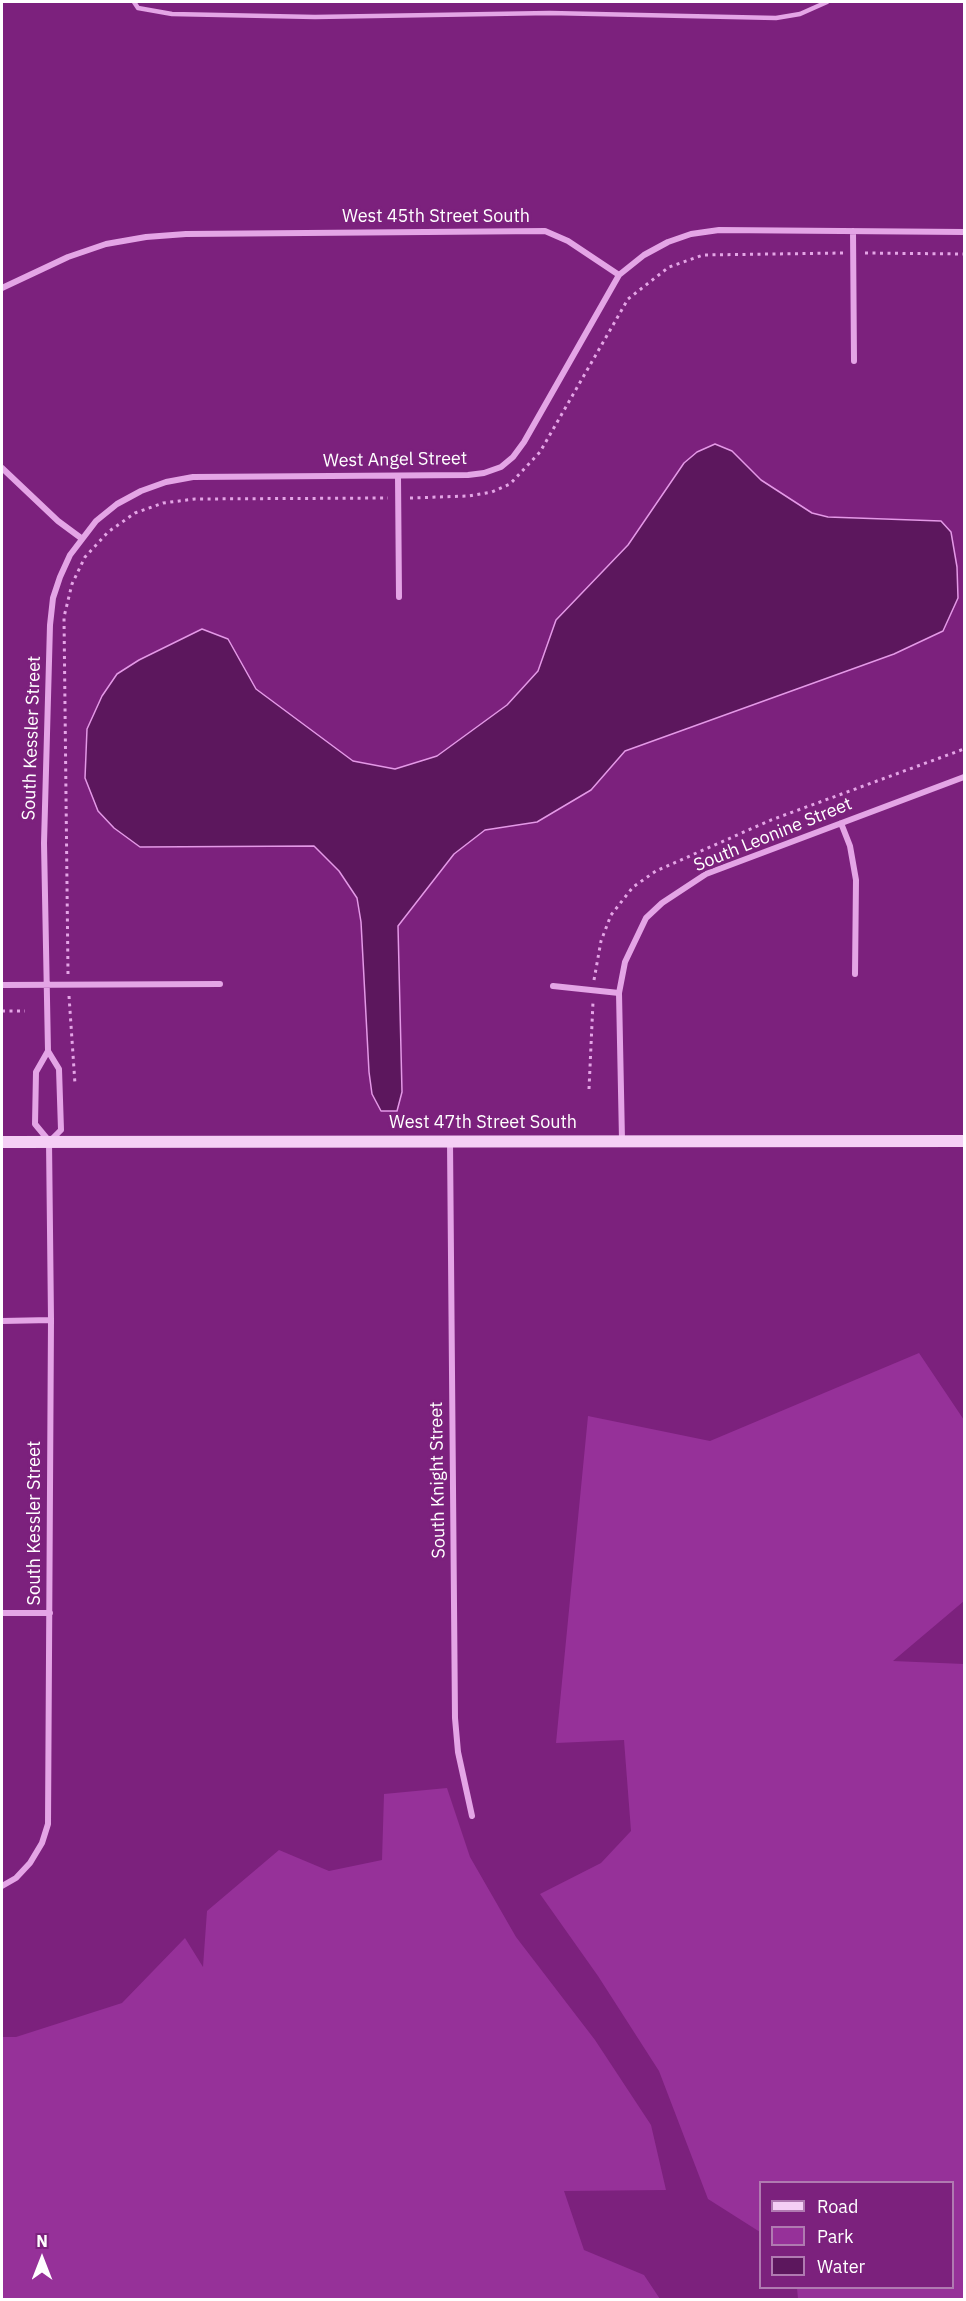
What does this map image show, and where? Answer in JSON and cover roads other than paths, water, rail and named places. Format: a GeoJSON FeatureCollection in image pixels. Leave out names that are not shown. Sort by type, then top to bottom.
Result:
{"type":"FeatureCollection","features":[{"type":"Feature","properties":{"kind":"street"},"geometry":{"type":"LineString","coordinates":[[619,275],[644,255],[668,242],[691,234],[719,230],[964,232]]}},
{"type":"Feature","properties":{"kind":"street","name":"West 45th Street South"},"geometry":{"type":"LineString","coordinates":[[2,288],[68,257],[106,244],[146,237],[186,234],[546,231],[568,240],[619,275]]}},
{"type":"Feature","properties":{"kind":"street"},"geometry":{"type":"LineString","coordinates":[[853,231],[854,361]]}},
{"type":"Feature","properties":{"kind":"street","name":"West Angel Street"},"geometry":{"type":"LineString","coordinates":[[81,538],[96,521],[117,504],[141,491],[166,482],[193,477],[476,474],[501,467],[513,457],[524,442],[619,275]]}},
{"type":"Feature","properties":{"kind":"street"},"geometry":{"type":"LineString","coordinates":[[2,468],[58,521],[81,538]]}},
{"type":"Feature","properties":{"kind":"street"},"geometry":{"type":"LineString","coordinates":[[398,476],[399,597]]}},
{"type":"Feature","properties":{"kind":"street","name":"South Kessler Street"},"geometry":{"type":"LineString","coordinates":[[49,1141],[61,1130],[59,1069],[48,1051],[46,984],[44,843],[50,625],[53,598],[60,577],[81,538]]}},
{"type":"Feature","properties":{"kind":"street","name":"South Leonine Street"},"geometry":{"type":"LineString","coordinates":[[622,1140],[619,993],[625,962],[646,918],[662,903],[706,874],[964,777]]}},
{"type":"Feature","properties":{"kind":"street"},"geometry":{"type":"LineString","coordinates":[[841,823],[850,846],[856,880],[855,974]]}},
{"type":"Feature","properties":{"kind":"street"},"geometry":{"type":"LineString","coordinates":[[2,985],[220,984]]}},
{"type":"Feature","properties":{"kind":"street"},"geometry":{"type":"LineString","coordinates":[[553,986],[619,993]]}},
{"type":"Feature","properties":{"kind":"street","name":"South Kessler Street"},"geometry":{"type":"LineString","coordinates":[[2,1887],[16,1878],[30,1863],[42,1843],[48,1824],[51,1320],[49,1141],[35,1124],[36,1072],[48,1051]]}},
{"type":"Feature","properties":{"kind":"street","name":"South Knight Street"},"geometry":{"type":"LineString","coordinates":[[450,1141],[455,1718],[458,1752],[472,1816]]}},
{"type":"Feature","properties":{"kind":"street","name":"West 47th Street South"},"geometry":{"type":"LineString","coordinates":[[2,1142],[964,1141]]}},
{"type":"Feature","properties":{"kind":"street"},"geometry":{"type":"LineString","coordinates":[[2,1321],[51,1320]]}},
{"type":"Feature","properties":{"kind":"street"},"geometry":{"type":"LineString","coordinates":[[2,1613],[50,1613]]}},
{"type":"Feature","properties":{"kind":"lane"},"geometry":{"type":"LineString","coordinates":[[134,2],[138,8],[172,14],[315,17],[550,13],[776,18],[800,14],[828,2]]}},
{"type":"Feature","properties":{"kind":"water"},"geometry":{"type":"Polygon","coordinates":[[[715,444],[732,451],[761,480],[812,513],[828,517],[941,521],[951,532],[957,567],[958,598],[943,631],[894,654],[625,751],[591,790],[537,822],[485,830],[454,854],[398,926],[402,1092],[397,1111],[381,1111],[372,1094],[369,1072],[361,922],[357,898],[339,871],[314,846],[140,847],[114,828],[98,811],[85,778],[87,729],[102,696],[117,674],[139,660],[202,629],[228,639],[256,689],[353,761],[395,769],[437,756],[507,705],[538,671],[556,620],[628,545],[684,463],[697,452],[715,444]]]}}]}
